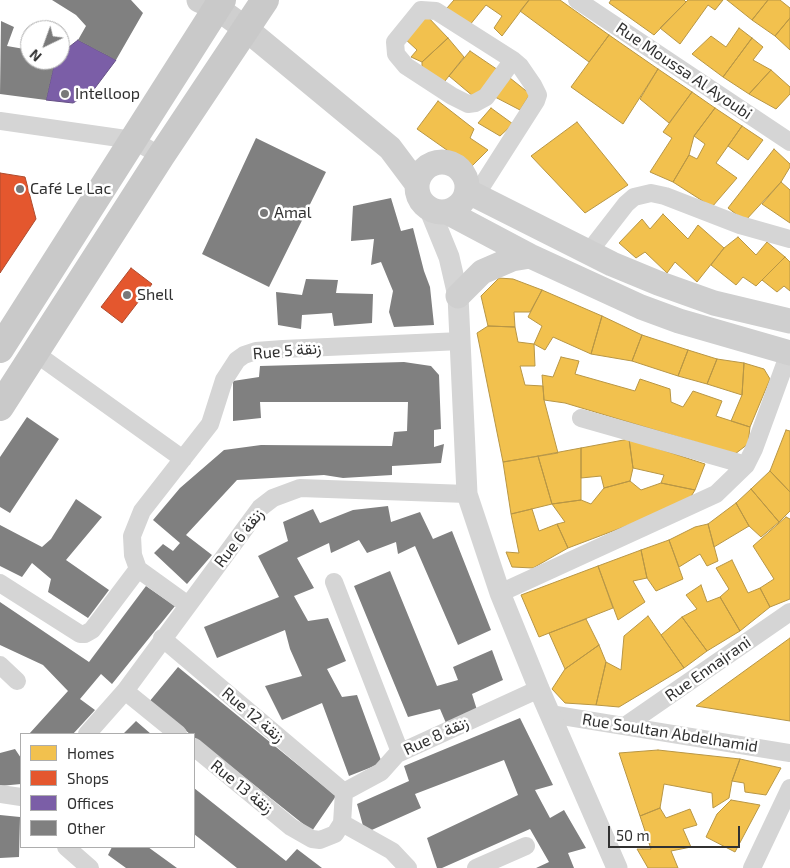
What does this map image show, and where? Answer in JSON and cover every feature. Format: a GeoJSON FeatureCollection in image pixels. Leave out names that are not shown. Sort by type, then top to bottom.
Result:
{"type":"FeatureCollection","features":[{"type":"Feature","properties":{"kind":"main road"},"geometry":{"type":"LineString","coordinates":[[0,407],[161,156],[265,0]]}},
{"type":"Feature","properties":{"kind":"main road"},"geometry":{"type":"LineString","coordinates":[[0,349],[133,140],[213,3],[390,148],[417,184]]}},
{"type":"Feature","properties":{"kind":"main road"},"geometry":{"type":"LineString","coordinates":[[390,148],[435,163]]}},
{"type":"Feature","properties":{"kind":"main road"},"geometry":{"type":"LineString","coordinates":[[790,321],[714,303],[658,283],[588,253],[472,193],[467,181],[458,168],[445,162],[435,163],[426,168],[420,175],[417,184],[418,194],[422,202],[530,256],[659,314],[790,353]]}},
{"type":"Feature","properties":{"kind":"main road"},"geometry":{"type":"LineString","coordinates":[[439,211],[460,204],[472,193]]}},
{"type":"Feature","properties":{"kind":"main road"},"geometry":{"type":"LineString","coordinates":[[458,296],[482,272],[512,259],[530,256]]}},
{"type":"Feature","properties":{"kind":"street","name":"Rue Moussa Al Ayoubi"},"geometry":{"type":"LineString","coordinates":[[577,0],[790,142]]}},
{"type":"Feature","properties":{"kind":"street"},"geometry":{"type":"LineString","coordinates":[[472,193],[536,101],[538,95],[533,85],[520,66],[513,60],[436,11],[421,10],[395,42],[396,54],[406,66],[452,96],[468,104],[475,103],[486,97],[513,60]]}},
{"type":"Feature","properties":{"kind":"street"},"geometry":{"type":"LineString","coordinates":[[0,121],[133,140],[161,156]]}},
{"type":"Feature","properties":{"kind":"street"},"geometry":{"type":"LineString","coordinates":[[588,253],[626,204],[634,197],[651,193],[666,196],[740,226],[790,239]]}},
{"type":"Feature","properties":{"kind":"street"},"geometry":{"type":"LineString","coordinates":[[439,211],[442,238],[458,296],[467,494],[500,593],[539,689],[617,868]]}},
{"type":"Feature","properties":{"kind":"street","name":"Rue 5 زنقة"},"geometry":{"type":"LineString","coordinates":[[138,569],[133,555],[134,528],[142,511],[210,424],[224,380],[244,354],[284,349],[461,341]]}},
{"type":"Feature","properties":{"kind":"street"},"geometry":{"type":"LineString","coordinates":[[35,353],[183,459]]}},
{"type":"Feature","properties":{"kind":"street"},"geometry":{"type":"LineString","coordinates":[[500,593],[716,494],[746,465],[754,449],[790,353]]}},
{"type":"Feature","properties":{"kind":"street"},"geometry":{"type":"LineString","coordinates":[[581,418],[746,465]]}},
{"type":"Feature","properties":{"kind":"street","name":"Rue 6 زنقة"},"geometry":{"type":"LineString","coordinates":[[88,733],[124,690],[260,508],[273,498],[300,488],[467,494]]}},
{"type":"Feature","properties":{"kind":"street"},"geometry":{"type":"LineString","coordinates":[[0,583],[80,634],[85,634],[92,630],[138,569],[188,605]]}},
{"type":"Feature","properties":{"kind":"street"},"geometry":{"type":"LineString","coordinates":[[334,582],[400,752]]}},
{"type":"Feature","properties":{"kind":"street","name":"Rue Ennajrani"},"geometry":{"type":"LineString","coordinates":[[625,726],[790,612]]}},
{"type":"Feature","properties":{"kind":"street","name":"Rue 12 زنقة"},"geometry":{"type":"LineString","coordinates":[[162,638],[344,792]]}},
{"type":"Feature","properties":{"kind":"street"},"geometry":{"type":"LineString","coordinates":[[0,665],[17,681]]}},
{"type":"Feature","properties":{"kind":"street","name":"Rue 8 زنقة"},"geometry":{"type":"LineString","coordinates":[[344,792],[380,772],[400,752],[539,689]]}},
{"type":"Feature","properties":{"kind":"street"},"geometry":{"type":"LineString","coordinates":[[124,690],[177,733]]}},
{"type":"Feature","properties":{"kind":"street","name":"Rue Soultan Abdelhamid"},"geometry":{"type":"LineString","coordinates":[[550,714],[790,752]]}},
{"type":"Feature","properties":{"kind":"street","name":"Rue 13 زنقة"},"geometry":{"type":"LineString","coordinates":[[195,748],[291,827],[312,839],[320,840],[335,834],[342,823]]}},
{"type":"Feature","properties":{"kind":"street"},"geometry":{"type":"LineString","coordinates":[[752,868],[790,788]]}},
{"type":"Feature","properties":{"kind":"street"},"geometry":{"type":"LineString","coordinates":[[344,792],[342,823],[392,851],[408,868]]}},
{"type":"Feature","properties":{"kind":"street"},"geometry":{"type":"LineString","coordinates":[[0,794],[20,797]]}},
{"type":"Feature","properties":{"kind":"street"},"geometry":{"type":"LineString","coordinates":[[476,868],[526,846]]}},
{"type":"Feature","properties":{"kind":"street"},"geometry":{"type":"LineString","coordinates":[[67,848],[90,868]]}},
{"type":"Feature","properties":{"kind":"building: Homes"},"geometry":{"type":"Polygon","coordinates":[[[454,0],[529,0],[502,36],[494,28],[502,16],[486,5],[469,26],[447,8],[454,0]]]}},
{"type":"Feature","properties":{"kind":"building: Homes"},"geometry":{"type":"Polygon","coordinates":[[[529,0],[560,0],[609,35],[589,62],[520,11],[529,0]]]}},
{"type":"Feature","properties":{"kind":"building: Homes"},"geometry":{"type":"Polygon","coordinates":[[[611,0],[684,0],[686,2],[654,35],[609,3],[611,0]]]}},
{"type":"Feature","properties":{"kind":"building: Homes"},"geometry":{"type":"Polygon","coordinates":[[[688,0],[723,0],[715,10],[708,5],[680,44],[660,28],[688,0]]]}},
{"type":"Feature","properties":{"kind":"building: Homes"},"geometry":{"type":"Polygon","coordinates":[[[727,0],[768,0],[752,20],[727,0]]]}},
{"type":"Feature","properties":{"kind":"building: Homes"},"geometry":{"type":"Polygon","coordinates":[[[768,0],[780,0],[790,8],[790,18],[775,36],[752,20],[768,0]]]}},
{"type":"Feature","properties":{"kind":"building: Homes"},"geometry":{"type":"Polygon","coordinates":[[[425,14],[448,38],[422,62],[411,57],[417,50],[403,37],[425,14]]]}},
{"type":"Feature","properties":{"kind":"building: Homes"},"geometry":{"type":"Polygon","coordinates":[[[790,18],[790,50],[775,36],[790,18]]]}},
{"type":"Feature","properties":{"kind":"building: Homes"},"geometry":{"type":"Polygon","coordinates":[[[739,28],[752,38],[723,77],[692,54],[711,36],[726,47],[739,28]]]}},
{"type":"Feature","properties":{"kind":"building: Homes"},"geometry":{"type":"Polygon","coordinates":[[[609,35],[658,69],[623,124],[571,87],[609,35]]]}},
{"type":"Feature","properties":{"kind":"building: Homes"},"geometry":{"type":"Polygon","coordinates":[[[448,38],[464,57],[441,86],[422,71],[422,62],[448,38]]]}},
{"type":"Feature","properties":{"kind":"building: Homes"},"geometry":{"type":"Polygon","coordinates":[[[752,38],[763,47],[753,60],[771,70],[749,94],[723,77],[752,38]]]}},
{"type":"Feature","properties":{"kind":"building: Homes"},"geometry":{"type":"Polygon","coordinates":[[[470,51],[501,72],[474,97],[449,76],[470,51]]]}},
{"type":"Feature","properties":{"kind":"building: Homes"},"geometry":{"type":"Polygon","coordinates":[[[658,69],[692,92],[669,123],[640,99],[658,69]]]}},
{"type":"Feature","properties":{"kind":"building: Homes"},"geometry":{"type":"Polygon","coordinates":[[[771,70],[790,87],[790,94],[776,109],[749,94],[771,70]]]}},
{"type":"Feature","properties":{"kind":"building: Homes"},"geometry":{"type":"Polygon","coordinates":[[[510,78],[530,94],[520,110],[495,97],[510,78]]]}},
{"type":"Feature","properties":{"kind":"building: Homes"},"geometry":{"type":"Polygon","coordinates":[[[692,92],[715,108],[694,136],[689,155],[673,182],[650,172],[672,138],[663,132],[692,92]]]}},
{"type":"Feature","properties":{"kind":"building: Homes"},"geometry":{"type":"Polygon","coordinates":[[[438,101],[474,129],[470,138],[488,150],[471,167],[417,129],[438,101]]]}},
{"type":"Feature","properties":{"kind":"building: Homes"},"geometry":{"type":"Polygon","coordinates":[[[491,108],[513,124],[500,136],[478,123],[491,108]]]}},
{"type":"Feature","properties":{"kind":"building: Homes"},"geometry":{"type":"Polygon","coordinates":[[[715,108],[742,126],[716,163],[737,178],[712,207],[673,182],[689,155],[697,159],[705,144],[694,136],[715,108]]]}},
{"type":"Feature","properties":{"kind":"building: Homes"},"geometry":{"type":"Polygon","coordinates":[[[577,122],[628,185],[585,213],[531,156],[577,122]]]}},
{"type":"Feature","properties":{"kind":"building: Homes"},"geometry":{"type":"Polygon","coordinates":[[[742,126],[763,140],[748,160],[728,146],[742,126]]]}},
{"type":"Feature","properties":{"kind":"building: Homes"},"geometry":{"type":"Polygon","coordinates":[[[774,149],[790,164],[790,167],[781,182],[745,221],[728,208],[774,149]]]}},
{"type":"Feature","properties":{"kind":"building: Homes"},"geometry":{"type":"Polygon","coordinates":[[[781,182],[790,190],[790,223],[762,204],[781,182]]]}},
{"type":"Feature","properties":{"kind":"building: Homes"},"geometry":{"type":"Polygon","coordinates":[[[663,214],[688,239],[698,225],[724,248],[697,282],[675,262],[667,273],[645,252],[636,258],[619,243],[642,219],[650,229],[663,214]]]}},
{"type":"Feature","properties":{"kind":"building: Homes"},"geometry":{"type":"Polygon","coordinates":[[[738,237],[756,255],[767,242],[785,257],[756,286],[743,277],[736,285],[711,265],[724,248],[738,237]]]}},
{"type":"Feature","properties":{"kind":"building: Homes"},"geometry":{"type":"Polygon","coordinates":[[[785,257],[790,262],[790,291],[784,286],[777,292],[762,280],[785,257]]]}},
{"type":"Feature","properties":{"kind":"building: Homes"},"geometry":{"type":"Polygon","coordinates":[[[499,278],[513,279],[542,290],[530,312],[514,312],[515,327],[488,326],[481,296],[499,278]]]}},
{"type":"Feature","properties":{"kind":"building: Homes"},"geometry":{"type":"Polygon","coordinates":[[[542,290],[602,316],[591,354],[553,337],[545,350],[534,344],[542,326],[528,317],[542,290]]]}},
{"type":"Feature","properties":{"kind":"building: Homes"},"geometry":{"type":"Polygon","coordinates":[[[602,316],[642,335],[632,361],[591,354],[602,316]]]}},
{"type":"Feature","properties":{"kind":"building: Homes"},"geometry":{"type":"Polygon","coordinates":[[[488,326],[515,327],[518,342],[534,344],[535,366],[520,366],[525,385],[543,386],[544,400],[558,453],[503,462],[477,333],[488,326]]]}},
{"type":"Feature","properties":{"kind":"building: Homes"},"geometry":{"type":"Polygon","coordinates":[[[642,335],[688,350],[678,376],[632,361],[642,335]]]}},
{"type":"Feature","properties":{"kind":"building: Homes"},"geometry":{"type":"Polygon","coordinates":[[[688,350],[717,359],[707,384],[678,376],[688,350]]]}},
{"type":"Feature","properties":{"kind":"building: Homes"},"geometry":{"type":"Polygon","coordinates":[[[561,357],[579,361],[575,374],[635,391],[640,379],[670,389],[671,402],[683,407],[693,391],[722,401],[716,416],[750,427],[748,444],[735,454],[565,403],[544,400],[542,375],[553,377],[561,357]]]}},
{"type":"Feature","properties":{"kind":"building: Homes"},"geometry":{"type":"Polygon","coordinates":[[[717,359],[744,363],[742,395],[707,384],[717,359]]]}},
{"type":"Feature","properties":{"kind":"building: Homes"},"geometry":{"type":"Polygon","coordinates":[[[744,363],[764,369],[770,379],[750,427],[731,421],[742,395],[744,363]]]}},
{"type":"Feature","properties":{"kind":"building: Homes"},"geometry":{"type":"Polygon","coordinates":[[[786,430],[790,431],[790,492],[770,471],[786,430]]]}},
{"type":"Feature","properties":{"kind":"building: Homes"},"geometry":{"type":"Polygon","coordinates":[[[629,439],[705,464],[695,490],[661,483],[664,475],[633,468],[629,439]]]}},
{"type":"Feature","properties":{"kind":"building: Homes"},"geometry":{"type":"Polygon","coordinates":[[[629,439],[633,468],[630,481],[604,488],[601,476],[581,478],[581,448],[629,439]]]}},
{"type":"Feature","properties":{"kind":"building: Homes"},"geometry":{"type":"Polygon","coordinates":[[[581,448],[581,500],[552,504],[538,456],[581,448]]]}},
{"type":"Feature","properties":{"kind":"building: Homes"},"geometry":{"type":"Polygon","coordinates":[[[538,456],[552,504],[511,514],[503,462],[538,456]]]}},
{"type":"Feature","properties":{"kind":"building: Homes"},"geometry":{"type":"Polygon","coordinates":[[[770,471],[790,492],[790,511],[779,522],[751,489],[770,471]]]}},
{"type":"Feature","properties":{"kind":"building: Homes"},"geometry":{"type":"Polygon","coordinates":[[[630,481],[641,490],[661,483],[695,490],[687,503],[568,548],[557,524],[565,522],[552,504],[581,500],[591,504],[604,488],[630,481]]]}},
{"type":"Feature","properties":{"kind":"building: Homes"},"geometry":{"type":"Polygon","coordinates":[[[751,489],[779,522],[761,537],[749,526],[736,503],[751,489]]]}},
{"type":"Feature","properties":{"kind":"building: Homes"},"geometry":{"type":"Polygon","coordinates":[[[736,503],[749,526],[714,547],[708,524],[736,503]]]}},
{"type":"Feature","properties":{"kind":"building: Homes"},"geometry":{"type":"Polygon","coordinates":[[[532,509],[539,531],[557,524],[568,548],[533,568],[512,567],[506,552],[519,553],[511,514],[532,509]]]}},
{"type":"Feature","properties":{"kind":"building: Homes"},"geometry":{"type":"Polygon","coordinates":[[[786,517],[790,519],[790,599],[770,607],[760,588],[774,579],[753,546],[786,517]]]}},
{"type":"Feature","properties":{"kind":"building: Homes"},"geometry":{"type":"Polygon","coordinates":[[[708,524],[718,561],[707,566],[700,554],[679,567],[669,540],[695,527],[708,524]]]}},
{"type":"Feature","properties":{"kind":"building: Homes"},"geometry":{"type":"Polygon","coordinates":[[[669,540],[683,579],[656,591],[647,578],[641,550],[669,540]]]}},
{"type":"Feature","properties":{"kind":"building: Homes"},"geometry":{"type":"Polygon","coordinates":[[[641,550],[647,578],[633,581],[645,602],[618,620],[598,566],[641,550]]]}},
{"type":"Feature","properties":{"kind":"building: Homes"},"geometry":{"type":"Polygon","coordinates":[[[732,560],[748,593],[760,588],[770,607],[740,631],[720,597],[729,589],[716,568],[732,560]]]}},
{"type":"Feature","properties":{"kind":"building: Homes"},"geometry":{"type":"Polygon","coordinates":[[[598,566],[613,608],[539,637],[521,595],[598,566]]]}},
{"type":"Feature","properties":{"kind":"building: Homes"},"geometry":{"type":"Polygon","coordinates":[[[701,585],[707,602],[720,597],[740,631],[707,651],[682,617],[697,609],[686,595],[701,585]]]}},
{"type":"Feature","properties":{"kind":"building: Homes"},"geometry":{"type":"Polygon","coordinates":[[[648,616],[684,668],[619,707],[596,705],[606,662],[621,670],[624,636],[648,616]]]}},
{"type":"Feature","properties":{"kind":"building: Homes"},"geometry":{"type":"Polygon","coordinates":[[[682,617],[707,651],[684,668],[661,635],[682,617]]]}},
{"type":"Feature","properties":{"kind":"building: Homes"},"geometry":{"type":"Polygon","coordinates":[[[586,619],[599,645],[565,669],[549,633],[586,619]]]}},
{"type":"Feature","properties":{"kind":"building: Homes"},"geometry":{"type":"Polygon","coordinates":[[[790,638],[790,721],[696,706],[790,638]]]}},
{"type":"Feature","properties":{"kind":"building: Homes"},"geometry":{"type":"Polygon","coordinates":[[[599,645],[606,662],[596,705],[565,703],[552,689],[565,669],[599,645]]]}},
{"type":"Feature","properties":{"kind":"building: Homes"},"geometry":{"type":"Polygon","coordinates":[[[658,750],[740,759],[732,781],[729,798],[713,808],[712,793],[664,784],[660,808],[640,816],[619,753],[658,750]]]}},
{"type":"Feature","properties":{"kind":"building: Homes"},"geometry":{"type":"Polygon","coordinates":[[[740,759],[781,768],[766,795],[745,792],[744,783],[732,781],[740,759]]]}},
{"type":"Feature","properties":{"kind":"building: Homes"},"geometry":{"type":"Polygon","coordinates":[[[731,800],[760,805],[735,852],[706,837],[717,814],[731,800]]]}},
{"type":"Feature","properties":{"kind":"building: Homes"},"geometry":{"type":"Polygon","coordinates":[[[660,808],[666,818],[690,809],[697,825],[683,829],[691,847],[671,851],[678,868],[648,868],[637,849],[651,849],[640,816],[660,808]]]}},
{"type":"Feature","properties":{"kind":"building: Shops"},"geometry":{"type":"Polygon","coordinates":[[[0,173],[25,177],[36,219],[0,273],[0,173]]]}},
{"type":"Feature","properties":{"kind":"building: Shops"},"geometry":{"type":"Polygon","coordinates":[[[131,268],[152,284],[122,323],[101,307],[131,268]]]}},
{"type":"Feature","properties":{"kind":"building: Offices"},"geometry":{"type":"Polygon","coordinates":[[[78,40],[116,60],[92,92],[73,103],[46,100],[53,70],[70,70],[70,46],[78,40]]]}},
{"type":"Feature","properties":{"kind":"building: Other"},"geometry":{"type":"Polygon","coordinates":[[[52,0],[131,0],[143,13],[116,60],[78,40],[86,26],[76,15],[52,0]]]}},
{"type":"Feature","properties":{"kind":"building: Other"},"geometry":{"type":"Polygon","coordinates":[[[1,21],[14,27],[7,46],[20,48],[20,70],[53,70],[46,100],[0,94],[1,21]]]}},
{"type":"Feature","properties":{"kind":"building: Other","name":"Amal"},"geometry":{"type":"Polygon","coordinates":[[[256,138],[326,172],[269,287],[202,254],[256,138]]]}},
{"type":"Feature","properties":{"kind":"building: Other"},"geometry":{"type":"Polygon","coordinates":[[[391,198],[401,231],[413,228],[430,287],[434,325],[394,327],[389,312],[393,291],[381,262],[371,265],[374,239],[351,241],[353,206],[391,198]]]}},
{"type":"Feature","properties":{"kind":"building: Other"},"geometry":{"type":"Polygon","coordinates":[[[306,279],[338,280],[336,293],[373,294],[372,323],[334,326],[332,313],[302,315],[301,329],[278,325],[276,292],[302,295],[306,279]]]}},
{"type":"Feature","properties":{"kind":"building: Other"},"geometry":{"type":"Polygon","coordinates":[[[404,362],[431,366],[439,375],[441,429],[434,430],[434,447],[444,444],[441,463],[392,466],[392,475],[343,478],[324,475],[237,480],[186,535],[212,555],[187,584],[154,553],[163,544],[173,551],[180,543],[153,520],[180,488],[224,450],[261,445],[392,446],[394,432],[407,431],[408,402],[260,402],[261,418],[233,421],[233,381],[259,377],[260,366],[404,362]]]}},
{"type":"Feature","properties":{"kind":"building: Other"},"geometry":{"type":"Polygon","coordinates":[[[27,417],[59,439],[10,513],[0,507],[0,457],[27,417]]]}},
{"type":"Feature","properties":{"kind":"building: Other"},"geometry":{"type":"Polygon","coordinates":[[[76,499],[102,517],[66,560],[109,590],[88,618],[48,592],[51,579],[32,563],[22,577],[0,566],[0,525],[42,547],[51,539],[76,499]]]}},
{"type":"Feature","properties":{"kind":"building: Other"},"geometry":{"type":"Polygon","coordinates":[[[388,506],[391,522],[420,512],[433,539],[452,531],[491,630],[458,645],[415,546],[398,554],[396,542],[367,553],[359,540],[331,553],[329,543],[297,558],[314,588],[294,596],[308,621],[328,618],[346,661],[327,669],[342,697],[357,695],[382,763],[349,776],[322,703],[282,720],[265,686],[302,676],[290,649],[285,630],[217,658],[204,627],[279,597],[258,556],[288,541],[283,522],[313,509],[320,523],[353,510],[388,506]]]}},
{"type":"Feature","properties":{"kind":"building: Other"},"geometry":{"type":"Polygon","coordinates":[[[390,571],[437,686],[458,680],[453,667],[492,650],[503,680],[472,694],[477,710],[446,723],[440,709],[408,717],[354,586],[390,571]]]}},
{"type":"Feature","properties":{"kind":"building: Other"},"geometry":{"type":"Polygon","coordinates":[[[146,586],[175,606],[112,684],[101,674],[80,699],[95,710],[74,733],[30,733],[68,691],[43,665],[0,645],[0,602],[89,662],[146,586]]]}},
{"type":"Feature","properties":{"kind":"building: Other"},"geometry":{"type":"Polygon","coordinates":[[[178,667],[336,796],[312,831],[195,738],[195,733],[189,733],[149,702],[178,667]]]}},
{"type":"Feature","properties":{"kind":"building: Other"},"geometry":{"type":"Polygon","coordinates":[[[520,718],[553,785],[535,790],[550,818],[564,810],[586,848],[568,853],[574,868],[536,868],[549,862],[530,829],[442,868],[437,868],[427,838],[518,795],[504,760],[415,794],[421,808],[365,833],[357,804],[409,781],[404,766],[520,718]]]}},
{"type":"Feature","properties":{"kind":"building: Other"},"geometry":{"type":"Polygon","coordinates":[[[136,721],[150,733],[124,733],[136,721]]]}},
{"type":"Feature","properties":{"kind":"building: Other"},"geometry":{"type":"Polygon","coordinates":[[[15,749],[20,756],[20,784],[0,786],[0,753],[15,749]]]}},
{"type":"Feature","properties":{"kind":"building: Other"},"geometry":{"type":"Polygon","coordinates":[[[195,789],[286,861],[297,849],[322,868],[237,868],[195,835],[195,789]]]}},
{"type":"Feature","properties":{"kind":"building: Other"},"geometry":{"type":"Polygon","coordinates":[[[0,815],[20,817],[19,857],[0,858],[0,815]]]}},
{"type":"Feature","properties":{"kind":"building: Other"},"geometry":{"type":"Polygon","coordinates":[[[112,848],[149,848],[177,868],[126,868],[108,855],[112,848]]]}},
{"type":"Feature","properties":{"kind":"place","name":"Intelloop"},"geometry":{"type":"Point","coordinates":[65,94]}},
{"type":"Feature","properties":{"kind":"place","name":"Café Le Lac"},"geometry":{"type":"Point","coordinates":[20,189]}},
{"type":"Feature","properties":{"kind":"place","name":"Amal"},"geometry":{"type":"Point","coordinates":[264,213]}},
{"type":"Feature","properties":{"kind":"place","name":"Shell"},"geometry":{"type":"Point","coordinates":[127,295]}}]}
